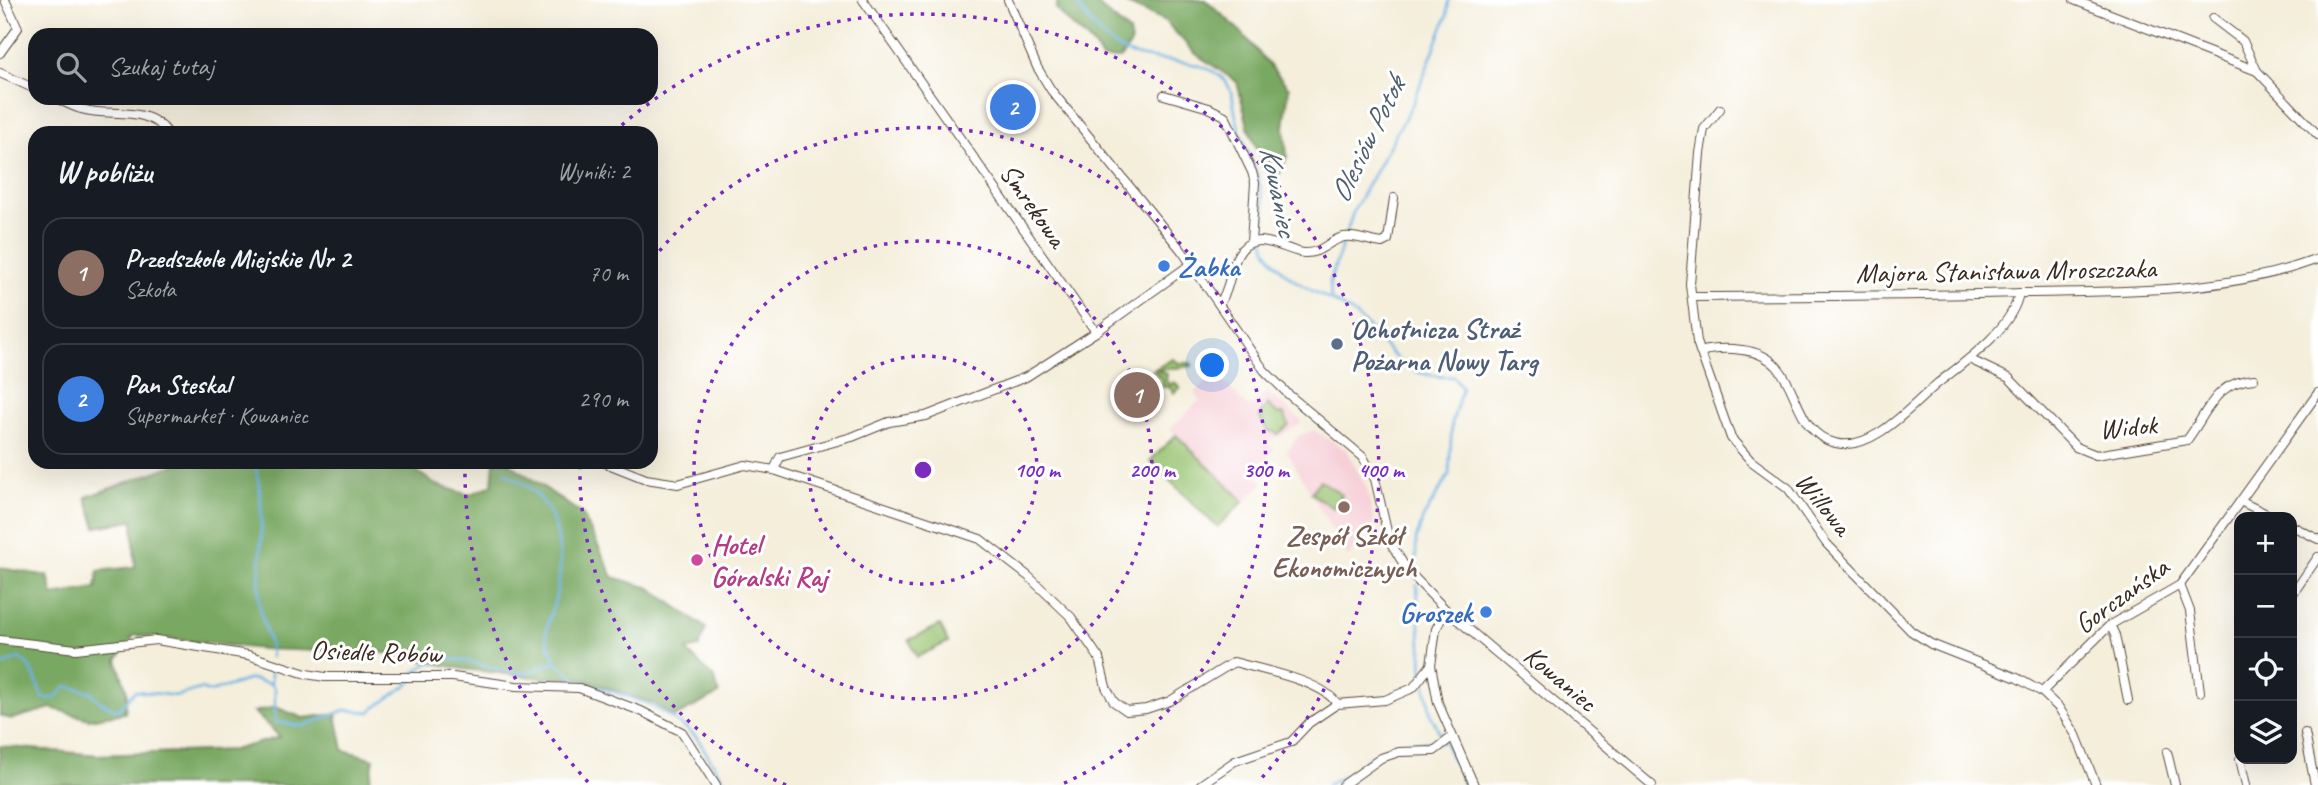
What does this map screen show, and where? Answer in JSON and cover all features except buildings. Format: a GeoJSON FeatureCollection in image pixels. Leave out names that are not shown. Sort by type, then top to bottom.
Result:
{"type":"FeatureCollection","features":[{"type":"Feature","properties":{"kind":"street"},"geometry":{"type":"LineString","coordinates":[[0,52],[18,28],[5,0]]}},
{"type":"Feature","properties":{"kind":"street","name":"Smrekowa"},"geometry":{"type":"LineString","coordinates":[[863,0],[1096,332]]}},
{"type":"Feature","properties":{"kind":"street","name":"Kowaniec"},"geometry":{"type":"LineString","coordinates":[[1008,0],[1037,66],[1051,90],[1191,264],[1253,354],[1279,385],[1363,457],[1375,479],[1389,540],[1407,570],[1446,610],[1652,785]]}},
{"type":"Feature","properties":{"kind":"street"},"geometry":{"type":"LineString","coordinates":[[2074,0],[2257,71]]}},
{"type":"Feature","properties":{"kind":"street"},"geometry":{"type":"LineString","coordinates":[[2213,18],[2243,41],[2257,71],[2318,135]]}},
{"type":"Feature","properties":{"kind":"street"},"geometry":{"type":"LineString","coordinates":[[0,73],[28,86]]}},
{"type":"Feature","properties":{"kind":"street"},"geometry":{"type":"LineString","coordinates":[[1164,95],[1209,108],[1225,116],[1255,183],[1254,242]]}},
{"type":"Feature","properties":{"kind":"street"},"geometry":{"type":"LineString","coordinates":[[72,105],[81,109],[145,115],[163,126]]}},
{"type":"Feature","properties":{"kind":"street","name":"Willowa"},"geometry":{"type":"LineString","coordinates":[[1720,109],[1704,130],[1700,153],[1690,262],[1693,321],[1700,352],[1725,424],[1738,449],[1788,488],[1826,543],[1910,631],[1931,644],[2017,678],[2042,692],[2059,708],[2076,735],[2096,785]]}},
{"type":"Feature","properties":{"kind":"street"},"geometry":{"type":"LineString","coordinates":[[1219,304],[1225,297],[1242,249],[1254,242],[1272,243],[1307,253],[1322,250],[1343,237],[1382,243],[1388,240],[1394,198]]}},
{"type":"Feature","properties":{"kind":"street","name":"Majora Stanisława Mroszczaka"},"geometry":{"type":"LineString","coordinates":[[1692,297],[2193,288],[2264,277],[2318,258]]}},
{"type":"Feature","properties":{"kind":"street"},"geometry":{"type":"LineString","coordinates":[[774,470],[780,457],[852,437],[889,422],[926,416],[1026,377],[1096,332],[1191,264]]}},
{"type":"Feature","properties":{"kind":"street"},"geometry":{"type":"LineString","coordinates":[[1700,352],[1721,348],[1759,352],[1770,357],[1812,428],[1825,439],[1842,444],[1872,436],[1912,410],[1969,359],[2013,312],[2019,293]]}},
{"type":"Feature","properties":{"kind":"street","name":"Widok"},"geometry":{"type":"LineString","coordinates":[[1969,359],[2009,378],[2076,447],[2096,455],[2187,440],[2223,387],[2237,380],[2254,379]]}},
{"type":"Feature","properties":{"kind":"street","name":"Gorczańska"},"geometry":{"type":"LineString","coordinates":[[2042,692],[2109,625],[2180,584],[2242,502],[2318,393]]}},
{"type":"Feature","properties":{"kind":"street"},"geometry":{"type":"LineString","coordinates":[[621,469],[646,479],[678,484],[745,465],[774,470],[980,539],[1028,576],[1071,617],[1099,658],[1105,687],[1114,702],[1127,711],[1146,709],[1170,701],[1234,662],[1319,690],[1333,698],[1337,704]]}},
{"type":"Feature","properties":{"kind":"street"},"geometry":{"type":"LineString","coordinates":[[2242,502],[2263,512]]}},
{"type":"Feature","properties":{"kind":"street"},"geometry":{"type":"LineString","coordinates":[[2297,528],[2318,539]]}},
{"type":"Feature","properties":{"kind":"street"},"geometry":{"type":"LineString","coordinates":[[2297,588],[2318,557]]}},
{"type":"Feature","properties":{"kind":"street"},"geometry":{"type":"LineString","coordinates":[[2180,584],[2190,611],[2200,692]]}},
{"type":"Feature","properties":{"kind":"street"},"geometry":{"type":"LineString","coordinates":[[1200,785],[1235,761],[1291,742],[1309,723],[1337,704],[1385,700],[1401,695],[1418,684],[1429,668],[1436,629],[1446,610]]}},
{"type":"Feature","properties":{"kind":"street"},"geometry":{"type":"LineString","coordinates":[[2109,625],[2115,635],[2128,700]]}},
{"type":"Feature","properties":{"kind":"street","name":"Osiedle Robów"},"geometry":{"type":"LineString","coordinates":[[0,640],[76,649],[156,640],[248,655],[325,677],[453,677],[516,686],[579,688],[641,711],[682,732],[716,785]]}},
{"type":"Feature","properties":{"kind":"street"},"geometry":{"type":"LineString","coordinates":[[1429,668],[1438,703],[1474,785]]}},
{"type":"Feature","properties":{"kind":"street"},"geometry":{"type":"LineString","coordinates":[[2305,733],[2315,785]]}},
{"type":"Feature","properties":{"kind":"street"},"geometry":{"type":"LineString","coordinates":[[1343,785],[1372,763],[1390,755],[1434,751],[1452,737]]}},
{"type":"Feature","properties":{"kind":"street"},"geometry":{"type":"LineString","coordinates":[[2167,752],[2175,785]]}},
{"type":"Feature","properties":{"kind":"street"},"geometry":{"type":"LineString","coordinates":[[2241,764],[2246,785]]}},
{"type":"Feature","properties":{"kind":"shaded area"},"geometry":{"type":"Polygon","coordinates":[[[1142,378],[1152,388],[1147,393],[1156,402],[1148,410],[1136,396],[1121,413],[1114,405],[1128,391],[1131,394],[1142,378]]]}},
{"type":"Feature","properties":{"kind":"shaded area"},"geometry":{"type":"Polygon","coordinates":[[[1221,379],[1247,406],[1253,405],[1267,392],[1301,420],[1301,424],[1269,442],[1274,450],[1252,472],[1263,483],[1244,501],[1170,429],[1200,400],[1194,393],[1207,383],[1221,379]]]}},
{"type":"Feature","properties":{"kind":"shaded area","name":"Zespół Szkół Ekonomicznych"},"geometry":{"type":"Polygon","coordinates":[[[1314,430],[1346,450],[1367,488],[1374,522],[1348,557],[1287,452],[1298,436],[1314,430]]]}},
{"type":"Feature","properties":{"kind":"green space"},"geometry":{"type":"Polygon","coordinates":[[[1058,0],[1092,0],[1129,32],[1131,44],[1120,59],[1102,59],[1093,45],[1056,9],[1058,0]]]}},
{"type":"Feature","properties":{"kind":"green space"},"geometry":{"type":"Polygon","coordinates":[[[1118,0],[1206,0],[1241,32],[1289,88],[1284,127],[1287,156],[1276,182],[1272,182],[1249,130],[1237,82],[1196,54],[1164,20],[1118,0]]]}},
{"type":"Feature","properties":{"kind":"green space"},"geometry":{"type":"Polygon","coordinates":[[[1173,359],[1179,363],[1191,363],[1192,366],[1157,370],[1167,374],[1166,380],[1170,385],[1174,382],[1180,388],[1174,393],[1169,387],[1163,387],[1162,380],[1153,370],[1173,359]]]}},
{"type":"Feature","properties":{"kind":"green space"},"geometry":{"type":"Polygon","coordinates":[[[1268,404],[1278,414],[1284,414],[1289,425],[1278,434],[1267,430],[1259,416],[1268,404]]]}},
{"type":"Feature","properties":{"kind":"green space"},"geometry":{"type":"Polygon","coordinates":[[[1176,435],[1244,501],[1217,527],[1150,461],[1176,435]]]}},
{"type":"Feature","properties":{"kind":"green space"},"geometry":{"type":"Polygon","coordinates":[[[163,469],[414,469],[434,484],[469,495],[492,485],[493,469],[518,469],[583,515],[613,577],[650,588],[706,628],[699,647],[686,650],[715,679],[719,694],[674,717],[652,703],[579,678],[542,678],[463,669],[386,653],[262,649],[134,635],[117,660],[127,692],[125,713],[89,719],[51,708],[12,719],[0,716],[0,568],[48,576],[53,595],[96,588],[98,571],[135,567],[133,520],[96,527],[86,497],[163,469]]]}},
{"type":"Feature","properties":{"kind":"green space"},"geometry":{"type":"Polygon","coordinates":[[[1320,480],[1342,495],[1333,508],[1311,493],[1320,480]]]}},
{"type":"Feature","properties":{"kind":"green space"},"geometry":{"type":"Polygon","coordinates":[[[940,625],[948,642],[917,657],[909,640],[940,625]]]}},
{"type":"Feature","properties":{"kind":"green space"},"geometry":{"type":"Polygon","coordinates":[[[275,707],[303,718],[336,714],[343,750],[374,759],[369,785],[0,785],[0,746],[98,755],[233,750],[280,737],[254,712],[275,707]]]}},
{"type":"Feature","properties":{"kind":"waterway","name":"Kowaniec"},"geometry":{"type":"LineString","coordinates":[[1074,0],[1100,34],[1121,50],[1147,58],[1190,63],[1216,73],[1226,82],[1232,95],[1239,128],[1260,184],[1264,208],[1264,240],[1275,263],[1295,281],[1355,315],[1404,365],[1428,375],[1454,377],[1462,388],[1452,423],[1449,475],[1423,518],[1416,539],[1416,575]]}},
{"type":"Feature","properties":{"kind":"waterway","name":"Olesiów Potok"},"geometry":{"type":"LineString","coordinates":[[1331,299],[1330,281],[1354,210],[1413,103],[1447,16],[1449,0]]}},
{"type":"Feature","properties":{"kind":"waterway"},"geometry":{"type":"LineString","coordinates":[[256,469],[261,513],[260,606],[271,657]]}},
{"type":"Feature","properties":{"kind":"waterway"},"geometry":{"type":"LineString","coordinates":[[505,472],[529,487],[541,500],[549,511],[558,537],[559,578],[547,626],[548,640],[556,662]]}},
{"type":"Feature","properties":{"kind":"waterway","name":"Kowaniec"},"geometry":{"type":"LineString","coordinates":[[1417,585],[1423,673]]}},
{"type":"Feature","properties":{"kind":"waterway"},"geometry":{"type":"LineString","coordinates":[[0,666],[19,658],[33,672],[43,698],[56,698],[66,686],[91,692],[100,702],[118,710],[135,691],[177,696],[200,689],[210,692],[251,679],[271,684],[275,689],[275,722],[303,726],[345,710],[369,712],[414,680]]}},
{"type":"Feature","properties":{"kind":"waterway"},"geometry":{"type":"LineString","coordinates":[[414,673],[427,664],[453,659],[520,673],[557,663],[577,680],[648,704],[685,727],[697,738],[727,785]]}},
{"type":"Feature","properties":{"kind":"waterway"},"geometry":{"type":"LineString","coordinates":[[271,670],[271,684]]}},
{"type":"Feature","properties":{"kind":"waterway","name":"Kowaniec"},"geometry":{"type":"LineString","coordinates":[[1424,679],[1431,715],[1465,785]]}},
{"type":"Feature","properties":{"kind":"waterway"},"geometry":{"type":"LineString","coordinates":[[1327,785],[1350,773],[1370,757],[1393,746],[1441,742]]}},
{"type":"Feature","properties":{"kind":"place","name":"Pan Steskal"},"geometry":{"type":"Point","coordinates":[1013,107]}},
{"type":"Feature","properties":{"kind":"place","name":"Żabka"},"geometry":{"type":"Point","coordinates":[1164,266]}},
{"type":"Feature","properties":{"kind":"place","name":"Ochotnicza Straż Pożarna Nowy Targ"},"geometry":{"type":"Point","coordinates":[1337,344]}},
{"type":"Feature","properties":{"kind":"place","name":"Przedszkole Miejskie Nr 2"},"geometry":{"type":"Point","coordinates":[1137,395]}},
{"type":"Feature","properties":{"kind":"place","name":"Zespół Szkół Ekonomicznych"},"geometry":{"type":"Point","coordinates":[1344,507]}},
{"type":"Feature","properties":{"kind":"place","name":"Hotel Góralski Raj"},"geometry":{"type":"Point","coordinates":[697,560]}},
{"type":"Feature","properties":{"kind":"place","name":"Groszek"},"geometry":{"type":"Point","coordinates":[1486,612]}}]}
